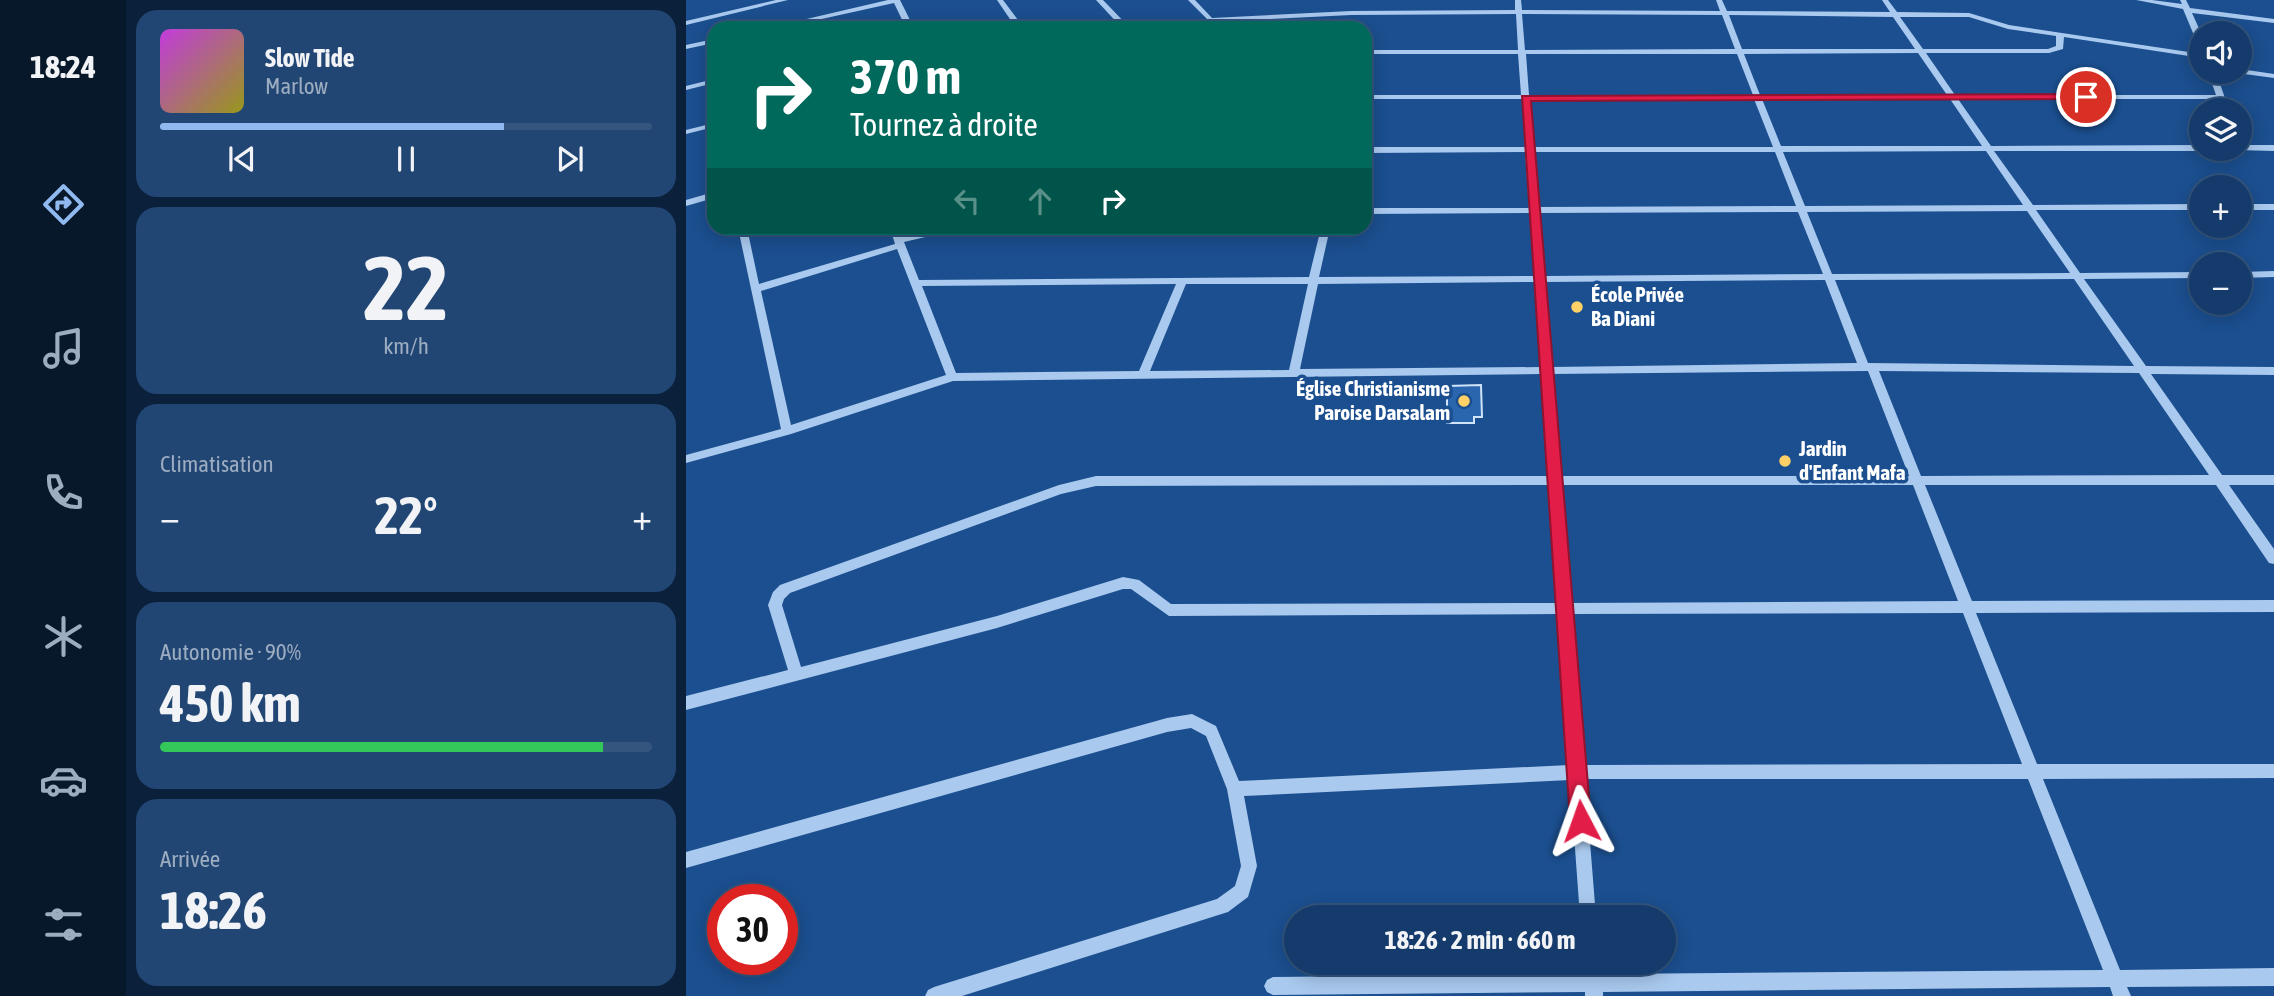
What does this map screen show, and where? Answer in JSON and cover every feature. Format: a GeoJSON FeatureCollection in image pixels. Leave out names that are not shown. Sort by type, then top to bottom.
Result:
{"type":"FeatureCollection","features":[{"type":"Feature","properties":{"kind":"street"},"geometry":{"type":"LineString","coordinates":[[686,23],[785,0]]}},
{"type":"Feature","properties":{"kind":"street"},"geometry":{"type":"LineString","coordinates":[[804,21],[897,0],[907,21]]}},
{"type":"Feature","properties":{"kind":"street"},"geometry":{"type":"LineString","coordinates":[[1000,0],[1015,21]]}},
{"type":"Feature","properties":{"kind":"street"},"geometry":{"type":"LineString","coordinates":[[1099,0],[1119,21]]}},
{"type":"Feature","properties":{"kind":"street"},"geometry":{"type":"LineString","coordinates":[[1191,0],[1210,20],[1518,6],[1969,15],[2008,27],[2189,54]]}},
{"type":"Feature","properties":{"kind":"street"},"geometry":{"type":"LineString","coordinates":[[1719,0],[1828,277],[1917,481],[2118,987]]}},
{"type":"Feature","properties":{"kind":"street"},"geometry":{"type":"LineString","coordinates":[[1885,0],[2274,559]]}},
{"type":"Feature","properties":{"kind":"street"},"geometry":{"type":"LineString","coordinates":[[2139,0],[2274,21]]}},
{"type":"Feature","properties":{"kind":"street"},"geometry":{"type":"LineString","coordinates":[[1518,6],[1587,905]]}},
{"type":"Feature","properties":{"kind":"street"},"geometry":{"type":"LineString","coordinates":[[1372,52],[2049,51],[2060,47],[2060,35]]}},
{"type":"Feature","properties":{"kind":"street"},"geometry":{"type":"LineString","coordinates":[[686,47],[707,42]]}},
{"type":"Feature","properties":{"kind":"street"},"geometry":{"type":"LineString","coordinates":[[2252,73],[2274,76]]}},
{"type":"Feature","properties":{"kind":"street"},"geometry":{"type":"LineString","coordinates":[[686,88],[707,83]]}},
{"type":"Feature","properties":{"kind":"street"},"geometry":{"type":"LineString","coordinates":[[1372,97],[2220,97],[2216,84]]}},
{"type":"Feature","properties":{"kind":"street"},"geometry":{"type":"LineString","coordinates":[[686,132],[707,127]]}},
{"type":"Feature","properties":{"kind":"street"},"geometry":{"type":"LineString","coordinates":[[1372,150],[2189,148]]}},
{"type":"Feature","properties":{"kind":"street"},"geometry":{"type":"LineString","coordinates":[[2252,148],[2274,148]]}},
{"type":"Feature","properties":{"kind":"street"},"geometry":{"type":"LineString","coordinates":[[686,203],[707,197]]}},
{"type":"Feature","properties":{"kind":"street"},"geometry":{"type":"LineString","coordinates":[[2252,207],[2274,207]]}},
{"type":"Feature","properties":{"kind":"street"},"geometry":{"type":"LineString","coordinates":[[1372,211],[2189,208]]}},
{"type":"Feature","properties":{"kind":"street"},"geometry":{"type":"LineString","coordinates":[[743,235],[786,431]]}},
{"type":"Feature","properties":{"kind":"street"},"geometry":{"type":"LineString","coordinates":[[897,235],[952,377]]}},
{"type":"Feature","properties":{"kind":"street"},"geometry":{"type":"LineString","coordinates":[[755,289],[928,235]]}},
{"type":"Feature","properties":{"kind":"street"},"geometry":{"type":"LineString","coordinates":[[1294,372],[1324,235]]}},
{"type":"Feature","properties":{"kind":"street"},"geometry":{"type":"LineString","coordinates":[[2252,275],[2274,274]]}},
{"type":"Feature","properties":{"kind":"street"},"geometry":{"type":"LineString","coordinates":[[916,283],[2189,275]]}},
{"type":"Feature","properties":{"kind":"street"},"geometry":{"type":"LineString","coordinates":[[1143,375],[1182,281]]}},
{"type":"Feature","properties":{"kind":"street"},"geometry":{"type":"LineString","coordinates":[[686,459],[786,431],[952,377],[1868,367],[2274,371]]}},
{"type":"Feature","properties":{"kind":"street"},"geometry":{"type":"LineString","coordinates":[[796,674],[775,605],[778,596],[785,589],[1059,490],[1096,481],[2274,480]]}},
{"type":"Feature","properties":{"kind":"street"},"geometry":{"type":"LineString","coordinates":[[686,703],[997,622],[1123,583],[1134,584],[1169,610],[2274,606]]}},
{"type":"Feature","properties":{"kind":"street"},"geometry":{"type":"LineString","coordinates":[[686,860],[1153,729],[1192,722],[1210,731],[1235,789],[1249,866],[1242,891],[1223,906],[934,996]]}},
{"type":"Feature","properties":{"kind":"street"},"geometry":{"type":"LineString","coordinates":[[1235,789],[1577,772],[2274,771]]}},
{"type":"Feature","properties":{"kind":"street"},"geometry":{"type":"LineString","coordinates":[[1273,985],[1594,989],[2118,987],[2274,978]]}},
{"type":"Feature","properties":{"kind":"building","name":"Église Christianisme Paroise Darsalam"},"geometry":{"type":"Polygon","coordinates":[[[1481,385],[1482,417],[1474,417],[1474,423],[1447,423],[1447,386],[1481,385]]]}},
{"type":"Feature","properties":{"kind":"place","name":"École Privée Ba Diani"},"geometry":{"type":"Point","coordinates":[1577,307]}},
{"type":"Feature","properties":{"kind":"place","name":"Église Christianisme Paroise Darsalam"},"geometry":{"type":"Point","coordinates":[1464,401]}},
{"type":"Feature","properties":{"kind":"place","name":"Jardin d'Enfant Mafa"},"geometry":{"type":"Point","coordinates":[1785,461]}},
{"type":"Feature","properties":{"kind":"route"},"geometry":{"type":"LineString","coordinates":[[1581,821],[1525,98],[2086,97]]}}]}
